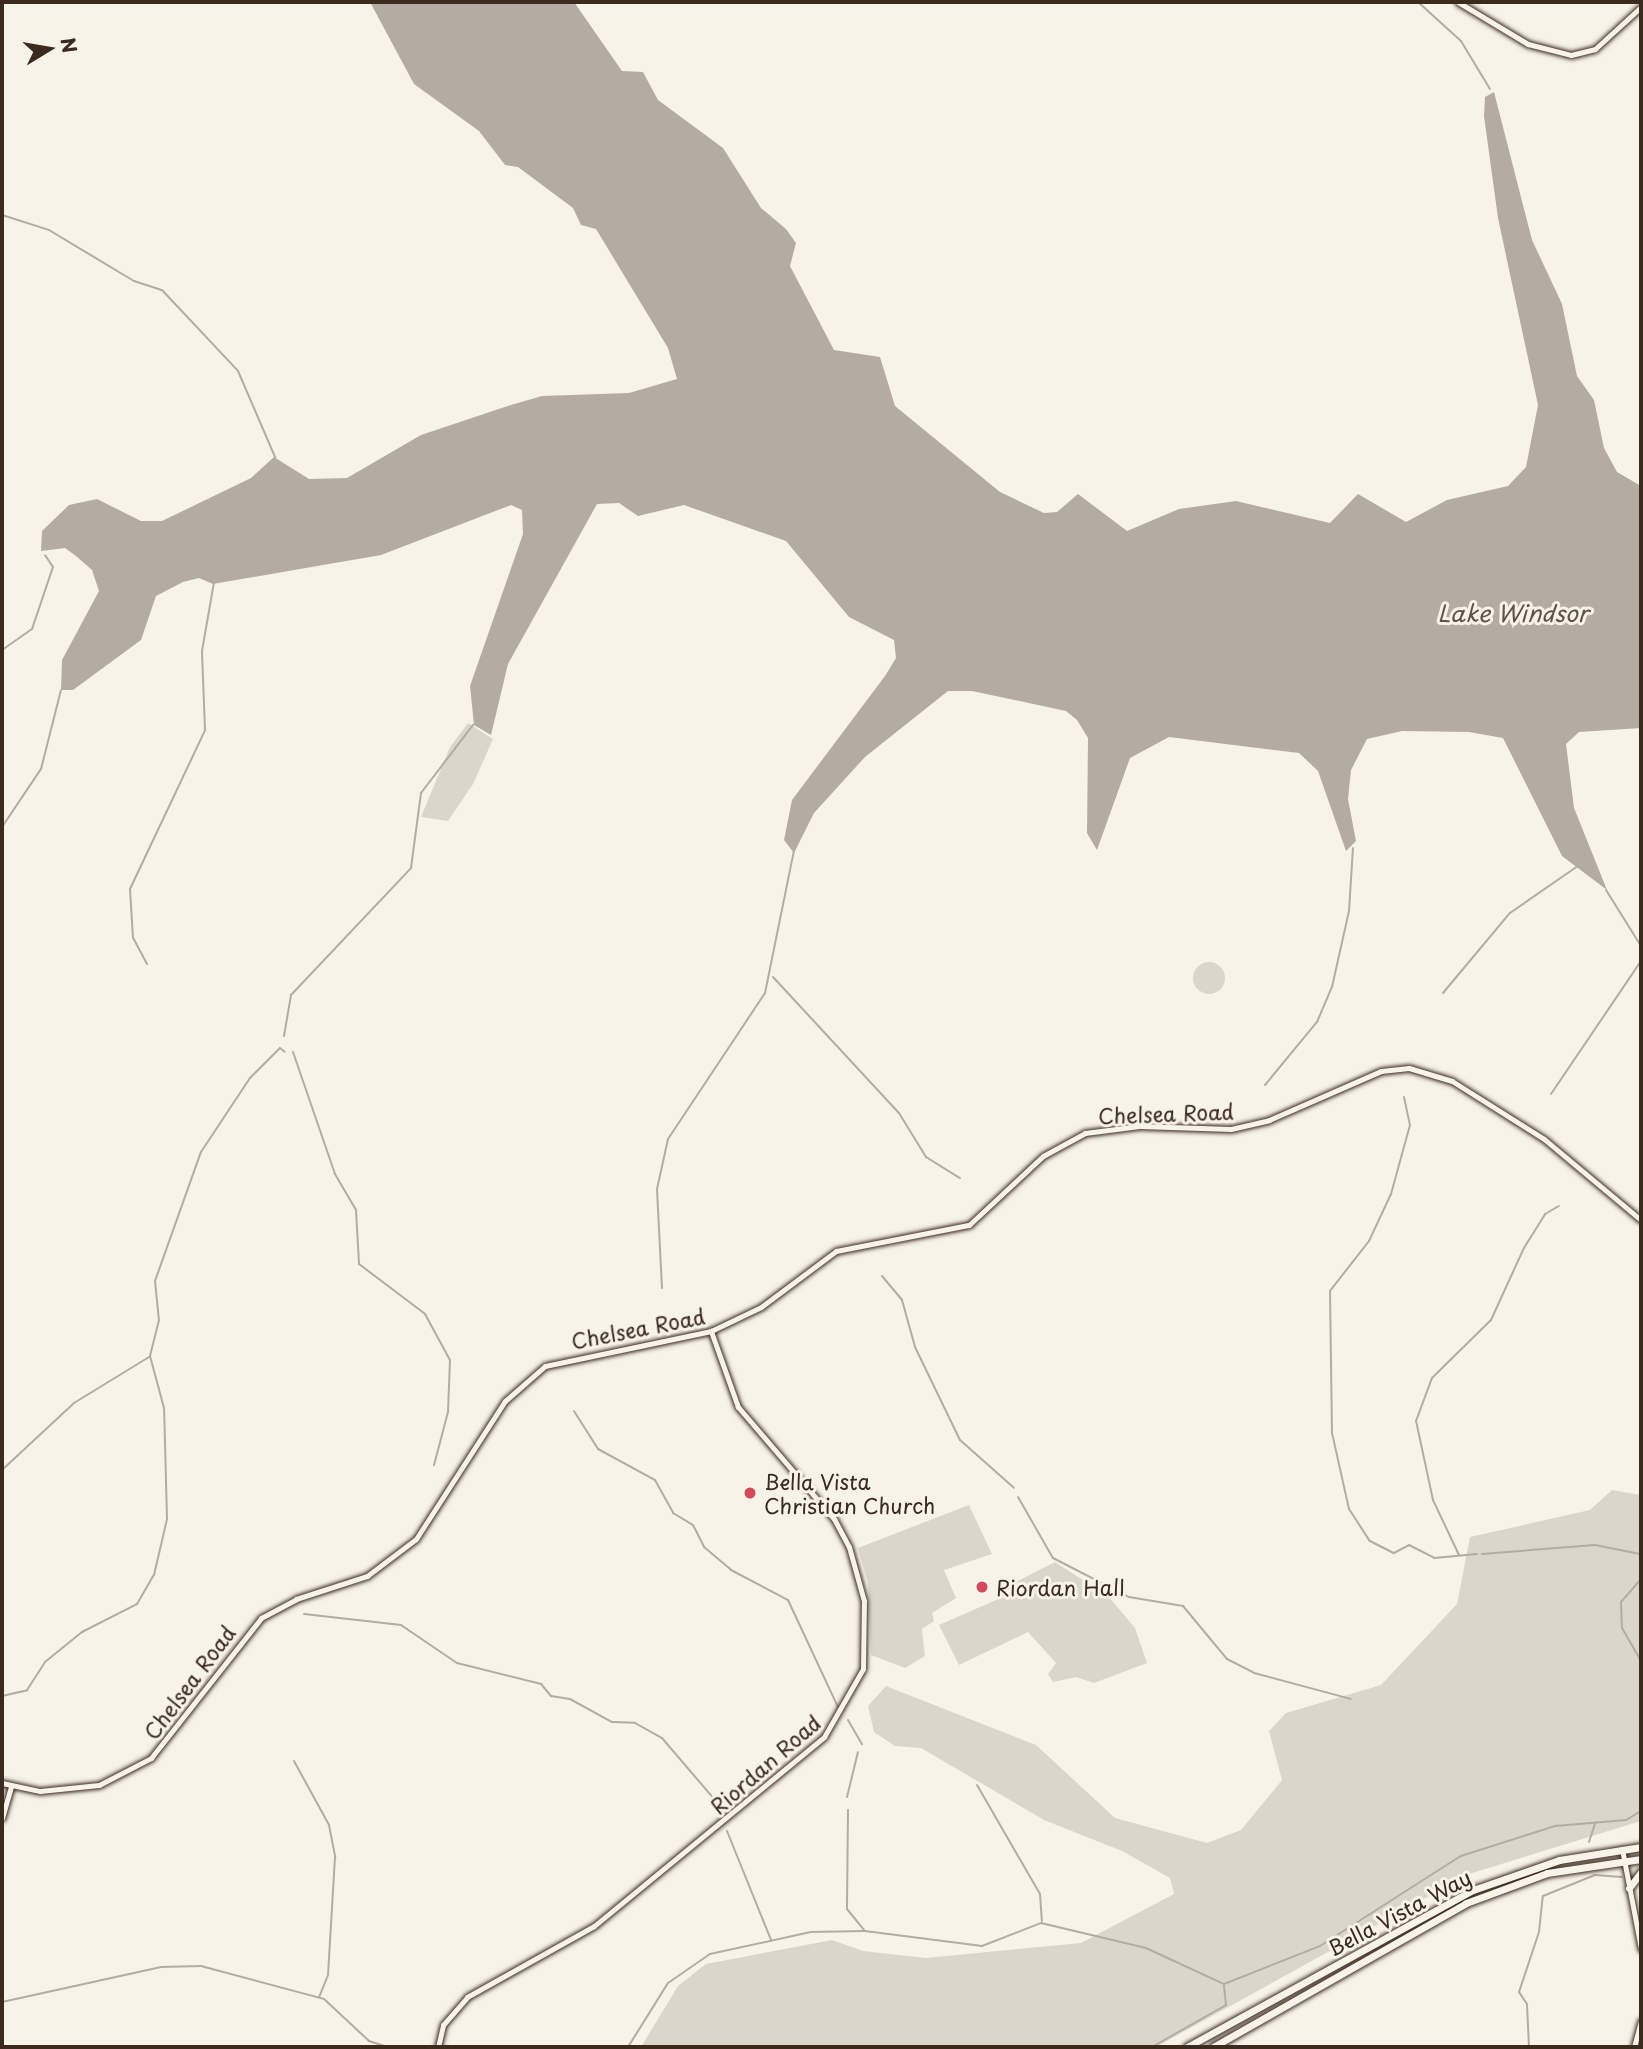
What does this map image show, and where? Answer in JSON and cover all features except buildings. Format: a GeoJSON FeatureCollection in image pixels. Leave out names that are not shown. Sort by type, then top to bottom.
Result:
{"type":"FeatureCollection","features":[{"type":"Feature","properties":{"kind":"main road","name":"Bella Vista Way"},"geometry":{"type":"LineString","coordinates":[[1187,2047],[1474,1890],[1559,1860],[1641,1847]]}},
{"type":"Feature","properties":{"kind":"main road","name":"Bella Vista Way"},"geometry":{"type":"LineString","coordinates":[[1213,2047],[1466,1903],[1547,1873],[1641,1859]]}},
{"type":"Feature","properties":{"kind":"main road"},"geometry":{"type":"LineString","coordinates":[[1629,1888],[1641,1872]]}},
{"type":"Feature","properties":{"kind":"street"},"geometry":{"type":"LineString","coordinates":[[1458,2],[1528,44],[1571,55],[1595,49],[1641,7]]}},
{"type":"Feature","properties":{"kind":"street","name":"Chelsea Road"},"geometry":{"type":"LineString","coordinates":[[2,1783],[11,1787],[47,1791],[99,1784],[151,1758],[261,1618],[296,1599],[367,1576],[408,1547],[505,1401],[545,1366],[711,1332],[761,1307],[836,1251],[969,1225],[1043,1156],[1085,1133],[1140,1126],[1231,1129],[1269,1120],[1393,1069],[1452,1081],[1544,1139],[1641,1220]]}},
{"type":"Feature","properties":{"kind":"street","name":"Riordan Road"},"geometry":{"type":"LineString","coordinates":[[438,2047],[443,2025],[467,1997],[594,1926],[824,1737],[863,1670],[864,1601],[849,1547],[834,1519],[738,1407],[711,1332]]}},
{"type":"Feature","properties":{"kind":"street"},"geometry":{"type":"LineString","coordinates":[[2,1818],[11,1787]]}},
{"type":"Feature","properties":{"kind":"street"},"geometry":{"type":"LineString","coordinates":[[1622,1849],[1641,1949]]}},
{"type":"Feature","properties":{"kind":"street"},"geometry":{"type":"LineString","coordinates":[[1634,2047],[1641,2021]]}},
{"type":"Feature","properties":{"kind":"shaded area"},"geometry":{"type":"Polygon","coordinates":[[[468,723],[493,739],[473,784],[448,821],[421,817],[450,747],[468,723]]]}},
{"type":"Feature","properties":{"kind":"shaded area"},"geometry":{"type":"Polygon","coordinates":[[[1209,962],[1220,967],[1225,978],[1220,989],[1209,994],[1198,989],[1193,978],[1198,967],[1209,962]]]}},
{"type":"Feature","properties":{"kind":"shaded area"},"geometry":{"type":"Polygon","coordinates":[[[1612,1490],[1641,1495],[1641,1821],[1469,1874],[1156,2047],[641,2047],[678,1986],[706,1964],[832,1940],[863,1951],[926,1958],[1081,1943],[1174,1894],[1170,1878],[1122,1851],[1044,1820],[921,1748],[895,1746],[874,1732],[868,1706],[886,1686],[1036,1745],[1115,1818],[1207,1843],[1241,1830],[1282,1780],[1269,1731],[1286,1713],[1381,1685],[1457,1604],[1470,1537],[1590,1510],[1612,1490]]]}},
{"type":"Feature","properties":{"kind":"shaded area"},"geometry":{"type":"Polygon","coordinates":[[[969,1505],[992,1554],[944,1570],[956,1598],[932,1613],[934,1621],[922,1629],[925,1656],[905,1668],[871,1655],[868,1583],[858,1548],[969,1505]]]}},
{"type":"Feature","properties":{"kind":"shaded area"},"geometry":{"type":"Polygon","coordinates":[[[1055,1562],[1108,1596],[1135,1628],[1147,1663],[1094,1683],[1076,1677],[1053,1682],[1048,1674],[1056,1663],[1028,1632],[959,1665],[939,1625],[1012,1593],[1014,1583],[1055,1562]]]}},
{"type":"Feature","properties":{"kind":"water","name":"Lake Windsor"},"geometry":{"type":"Polygon","coordinates":[[[370,2],[574,2],[622,71],[643,72],[658,100],[723,148],[761,208],[786,229],[796,243],[790,266],[834,350],[880,357],[895,406],[1000,492],[1044,513],[1057,512],[1078,494],[1127,531],[1179,509],[1236,501],[1330,523],[1358,494],[1406,522],[1447,500],[1508,486],[1526,467],[1538,405],[1498,218],[1484,116],[1485,97],[1494,92],[1532,240],[1562,304],[1577,376],[1594,400],[1604,448],[1617,472],[1641,486],[1641,728],[1579,732],[1566,744],[1574,808],[1607,890],[1562,856],[1503,738],[1469,732],[1402,731],[1367,739],[1351,770],[1348,799],[1356,841],[1346,851],[1318,771],[1299,753],[1169,737],[1130,758],[1097,850],[1087,833],[1088,738],[1077,720],[1066,711],[972,691],[948,691],[865,757],[814,813],[794,853],[784,840],[792,800],[885,676],[896,658],[894,640],[849,617],[786,541],[684,505],[638,516],[619,503],[597,504],[508,664],[491,735],[474,725],[470,686],[523,534],[522,510],[511,505],[381,555],[213,584],[199,578],[183,582],[156,596],[141,640],[73,690],[61,690],[62,660],[99,591],[92,570],[65,548],[41,551],[42,531],[69,505],[97,499],[141,521],[162,521],[251,478],[274,457],[309,479],[347,478],[421,435],[511,405],[542,396],[629,393],[677,379],[668,348],[596,229],[581,225],[573,208],[518,167],[505,165],[479,131],[414,84],[370,2]]]}},
{"type":"Feature","properties":{"kind":"waterway"},"geometry":{"type":"LineString","coordinates":[[1418,2],[1461,41],[1490,89]]}},
{"type":"Feature","properties":{"kind":"waterway"},"geometry":{"type":"LineString","coordinates":[[2,215],[49,230],[134,281],[162,290],[238,371],[275,457]]}},
{"type":"Feature","properties":{"kind":"waterway"},"geometry":{"type":"LineString","coordinates":[[2,650],[32,629],[53,567],[45,555]]}},
{"type":"Feature","properties":{"kind":"waterway"},"geometry":{"type":"LineString","coordinates":[[147,964],[133,938],[130,889],[205,730],[202,651],[214,582]]}},
{"type":"Feature","properties":{"kind":"waterway"},"geometry":{"type":"LineString","coordinates":[[2,827],[41,769],[61,690]]}},
{"type":"Feature","properties":{"kind":"waterway"},"geometry":{"type":"LineString","coordinates":[[284,1036],[291,995],[411,868],[421,793],[473,725]]}},
{"type":"Feature","properties":{"kind":"waterway"},"geometry":{"type":"LineString","coordinates":[[1265,1085],[1317,1022],[1332,987],[1349,911],[1353,848]]}},
{"type":"Feature","properties":{"kind":"waterway"},"geometry":{"type":"LineString","coordinates":[[662,1288],[657,1189],[668,1139],[765,993],[794,851]]}},
{"type":"Feature","properties":{"kind":"waterway"},"geometry":{"type":"LineString","coordinates":[[1443,993],[1510,913],[1578,866]]}},
{"type":"Feature","properties":{"kind":"waterway"},"geometry":{"type":"LineString","coordinates":[[1606,890],[1641,946]]}},
{"type":"Feature","properties":{"kind":"waterway"},"geometry":{"type":"LineString","coordinates":[[1551,1094],[1641,961]]}},
{"type":"Feature","properties":{"kind":"waterway"},"geometry":{"type":"LineString","coordinates":[[773,977],[899,1113],[926,1157],[960,1178]]}},
{"type":"Feature","properties":{"kind":"waterway"},"geometry":{"type":"LineString","coordinates":[[2,1696],[27,1690],[45,1662],[82,1632],[137,1604],[154,1575],[167,1519],[164,1408],[150,1356],[159,1321],[155,1281],[201,1152],[250,1078],[280,1048],[285,1052]]}},
{"type":"Feature","properties":{"kind":"waterway"},"geometry":{"type":"LineString","coordinates":[[293,1052],[335,1174],[356,1210],[359,1264],[425,1314],[450,1360],[448,1412],[434,1465]]}},
{"type":"Feature","properties":{"kind":"waterway"},"geometry":{"type":"LineString","coordinates":[[1404,1097],[1410,1125],[1391,1194],[1369,1241],[1330,1291],[1332,1433],[1349,1509],[1370,1541],[1394,1553],[1409,1545],[1434,1558],[1477,1554]]}},
{"type":"Feature","properties":{"kind":"waterway"},"geometry":{"type":"LineString","coordinates":[[1459,1555],[1433,1500],[1416,1421],[1432,1378],[1491,1320],[1524,1248],[1545,1214],[1559,1206]]}},
{"type":"Feature","properties":{"kind":"waterway"},"geometry":{"type":"LineString","coordinates":[[882,1276],[902,1300],[915,1347],[960,1440],[1014,1488]]}},
{"type":"Feature","properties":{"kind":"waterway"},"geometry":{"type":"LineString","coordinates":[[2,1470],[74,1403],[149,1357]]}},
{"type":"Feature","properties":{"kind":"waterway"},"geometry":{"type":"LineString","coordinates":[[574,1411],[598,1449],[655,1480],[673,1513],[693,1525],[704,1547],[731,1570],[788,1600],[838,1707]]}},
{"type":"Feature","properties":{"kind":"waterway"},"geometry":{"type":"LineString","coordinates":[[1018,1497],[1053,1558],[1129,1597],[1183,1606],[1227,1659],[1254,1673],[1351,1699]]}},
{"type":"Feature","properties":{"kind":"waterway"},"geometry":{"type":"LineString","coordinates":[[1482,1554],[1595,1545],[1640,1554]]}},
{"type":"Feature","properties":{"kind":"waterway"},"geometry":{"type":"LineString","coordinates":[[1641,1579],[1621,1602],[1622,1628],[1641,1661]]}},
{"type":"Feature","properties":{"kind":"waterway"},"geometry":{"type":"LineString","coordinates":[[304,1614],[401,1625],[457,1663],[541,1684],[551,1696],[570,1699],[612,1722],[635,1723],[662,1738],[721,1807]]}},
{"type":"Feature","properties":{"kind":"waterway"},"geometry":{"type":"LineString","coordinates":[[848,1720],[862,1744]]}},
{"type":"Feature","properties":{"kind":"waterway"},"geometry":{"type":"LineString","coordinates":[[847,1797],[858,1752]]}},
{"type":"Feature","properties":{"kind":"waterway"},"geometry":{"type":"LineString","coordinates":[[294,1761],[329,1825],[335,1857],[328,1975],[319,1997]]}},
{"type":"Feature","properties":{"kind":"waterway"},"geometry":{"type":"LineString","coordinates":[[977,1785],[1040,1894],[1042,1921]]}},
{"type":"Feature","properties":{"kind":"waterway"},"geometry":{"type":"LineString","coordinates":[[848,1810],[847,1909],[864,1930]]}},
{"type":"Feature","properties":{"kind":"waterway"},"geometry":{"type":"LineString","coordinates":[[628,2047],[668,1983],[710,1954],[811,1932],[865,1931],[982,1946],[1041,1923],[1146,1948],[1224,1984],[1320,1946],[1461,1856],[1555,1826],[1626,1820],[1641,1811]]}},
{"type":"Feature","properties":{"kind":"waterway"},"geometry":{"type":"LineString","coordinates":[[1589,1842],[1595,1823]]}},
{"type":"Feature","properties":{"kind":"waterway"},"geometry":{"type":"LineString","coordinates":[[727,1831],[771,1940]]}},
{"type":"Feature","properties":{"kind":"waterway"},"geometry":{"type":"LineString","coordinates":[[1529,2047],[1527,2004],[1519,1992],[1539,1932],[1543,1896],[1595,1875],[1622,1877]]}},
{"type":"Feature","properties":{"kind":"waterway"},"geometry":{"type":"LineString","coordinates":[[2,2002],[161,1967],[201,1966],[324,1999],[369,2041],[388,2047]]}},
{"type":"Feature","properties":{"kind":"waterway"},"geometry":{"type":"LineString","coordinates":[[1152,2047],[1226,2005],[1224,1986]]}},
{"type":"Feature","properties":{"kind":"place","name":"Bella Vista Christian Church"},"geometry":{"type":"Point","coordinates":[750,1493]}},
{"type":"Feature","properties":{"kind":"place","name":"Riordan Hall"},"geometry":{"type":"Point","coordinates":[982,1587]}}]}
